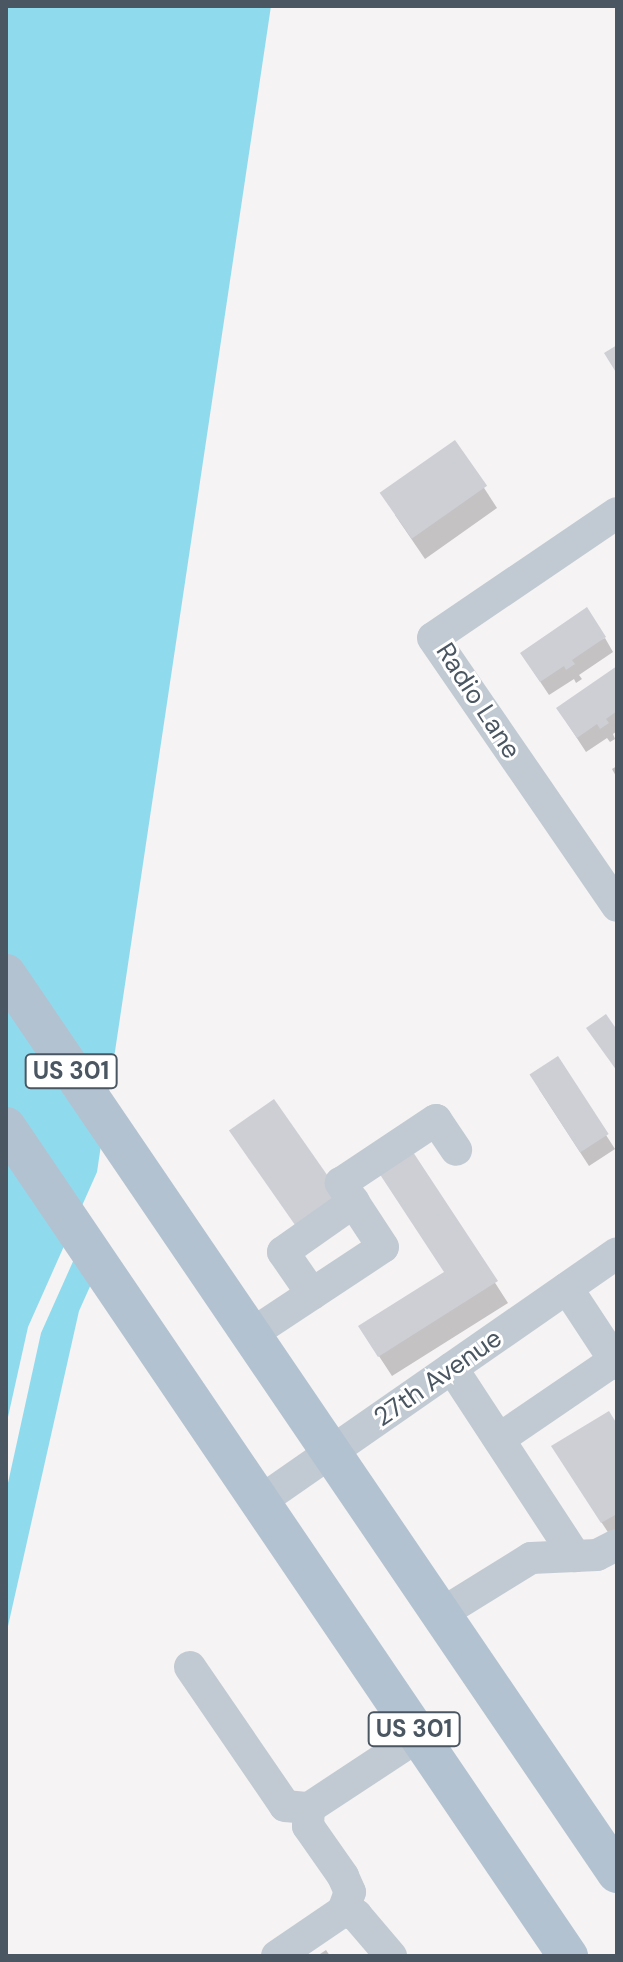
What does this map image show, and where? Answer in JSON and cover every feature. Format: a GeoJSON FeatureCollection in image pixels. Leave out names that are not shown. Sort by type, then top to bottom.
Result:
{"type":"FeatureCollection","features":[{"type":"Feature","properties":{"kind":"main road","name":"US 301"},"geometry":{"type":"LineString","coordinates":[[6,974],[329,1454],[617,1873]]}},
{"type":"Feature","properties":{"kind":"main road","name":"US 301"},"geometry":{"type":"LineString","coordinates":[[6,1127],[568,1956]]}},
{"type":"Feature","properties":{"kind":"street","name":"Radio Lane"},"geometry":{"type":"LineString","coordinates":[[617,513],[433,638],[617,906]]}},
{"type":"Feature","properties":{"kind":"street"},"geometry":{"type":"LineString","coordinates":[[250,1335],[383,1247],[341,1183],[436,1120],[456,1150]]}},
{"type":"Feature","properties":{"kind":"street"},"geometry":{"type":"LineString","coordinates":[[312,1294],[283,1252],[354,1202]]}},
{"type":"Feature","properties":{"kind":"street","name":"27th Avenue"},"geometry":{"type":"LineString","coordinates":[[259,1502],[617,1253]]}},
{"type":"Feature","properties":{"kind":"street"},"geometry":{"type":"LineString","coordinates":[[499,1439],[616,1362],[567,1288]]}},
{"type":"Feature","properties":{"kind":"street"},"geometry":{"type":"LineString","coordinates":[[452,1368],[575,1556]]}},
{"type":"Feature","properties":{"kind":"street"},"geometry":{"type":"LineString","coordinates":[[439,1615],[531,1558],[597,1555],[617,1545]]}},
{"type":"Feature","properties":{"kind":"street"},"geometry":{"type":"LineString","coordinates":[[190,1667],[285,1806],[309,1808],[418,1736]]}},
{"type":"Feature","properties":{"kind":"street"},"geometry":{"type":"LineString","coordinates":[[277,1956],[343,1911],[350,1892],[343,1876],[308,1826],[309,1808]]}},
{"type":"Feature","properties":{"kind":"street"},"geometry":{"type":"LineString","coordinates":[[343,1911],[356,1915],[391,1956]]}},
{"type":"Feature","properties":{"kind":"water"},"geometry":{"type":"Polygon","coordinates":[[[6,6],[271,6],[97,1172],[28,1327],[6,1426],[6,6]]]}},
{"type":"Feature","properties":{"kind":"water"},"geometry":{"type":"Polygon","coordinates":[[[75,1257],[92,1282],[79,1311],[6,1635],[6,1492],[41,1333],[75,1257]]]}},
{"type":"Feature","properties":{"kind":"building"},"geometry":{"type":"Polygon","coordinates":[[[617,345],[617,374],[604,353],[617,345]]]}},
{"type":"Feature","properties":{"kind":"building"},"geometry":{"type":"Polygon","coordinates":[[[455,440],[487,486],[412,539],[380,493],[455,440]]]}},
{"type":"Feature","properties":{"kind":"building"},"geometry":{"type":"Polygon","coordinates":[[[587,607],[606,637],[572,660],[575,664],[566,670],[564,666],[540,682],[520,653],[587,607]]]}},
{"type":"Feature","properties":{"kind":"building"},"geometry":{"type":"Polygon","coordinates":[[[617,666],[617,711],[606,719],[609,723],[600,729],[597,724],[577,738],[556,708],[617,666]]]}},
{"type":"Feature","properties":{"kind":"building"},"geometry":{"type":"Polygon","coordinates":[[[606,1014],[617,1030],[617,1071],[586,1028],[606,1014]]]}},
{"type":"Feature","properties":{"kind":"building"},"geometry":{"type":"Polygon","coordinates":[[[558,1056],[609,1134],[580,1153],[529,1075],[558,1056]]]}},
{"type":"Feature","properties":{"kind":"building"},"geometry":{"type":"Polygon","coordinates":[[[274,1099],[342,1196],[297,1227],[229,1131],[274,1099]]]}},
{"type":"Feature","properties":{"kind":"building"},"geometry":{"type":"Polygon","coordinates":[[[413,1152],[498,1281],[378,1357],[358,1326],[444,1272],[379,1173],[413,1152]]]}},
{"type":"Feature","properties":{"kind":"building"},"geometry":{"type":"Polygon","coordinates":[[[609,1411],[617,1424],[617,1514],[601,1523],[551,1446],[609,1411]]]}}]}
